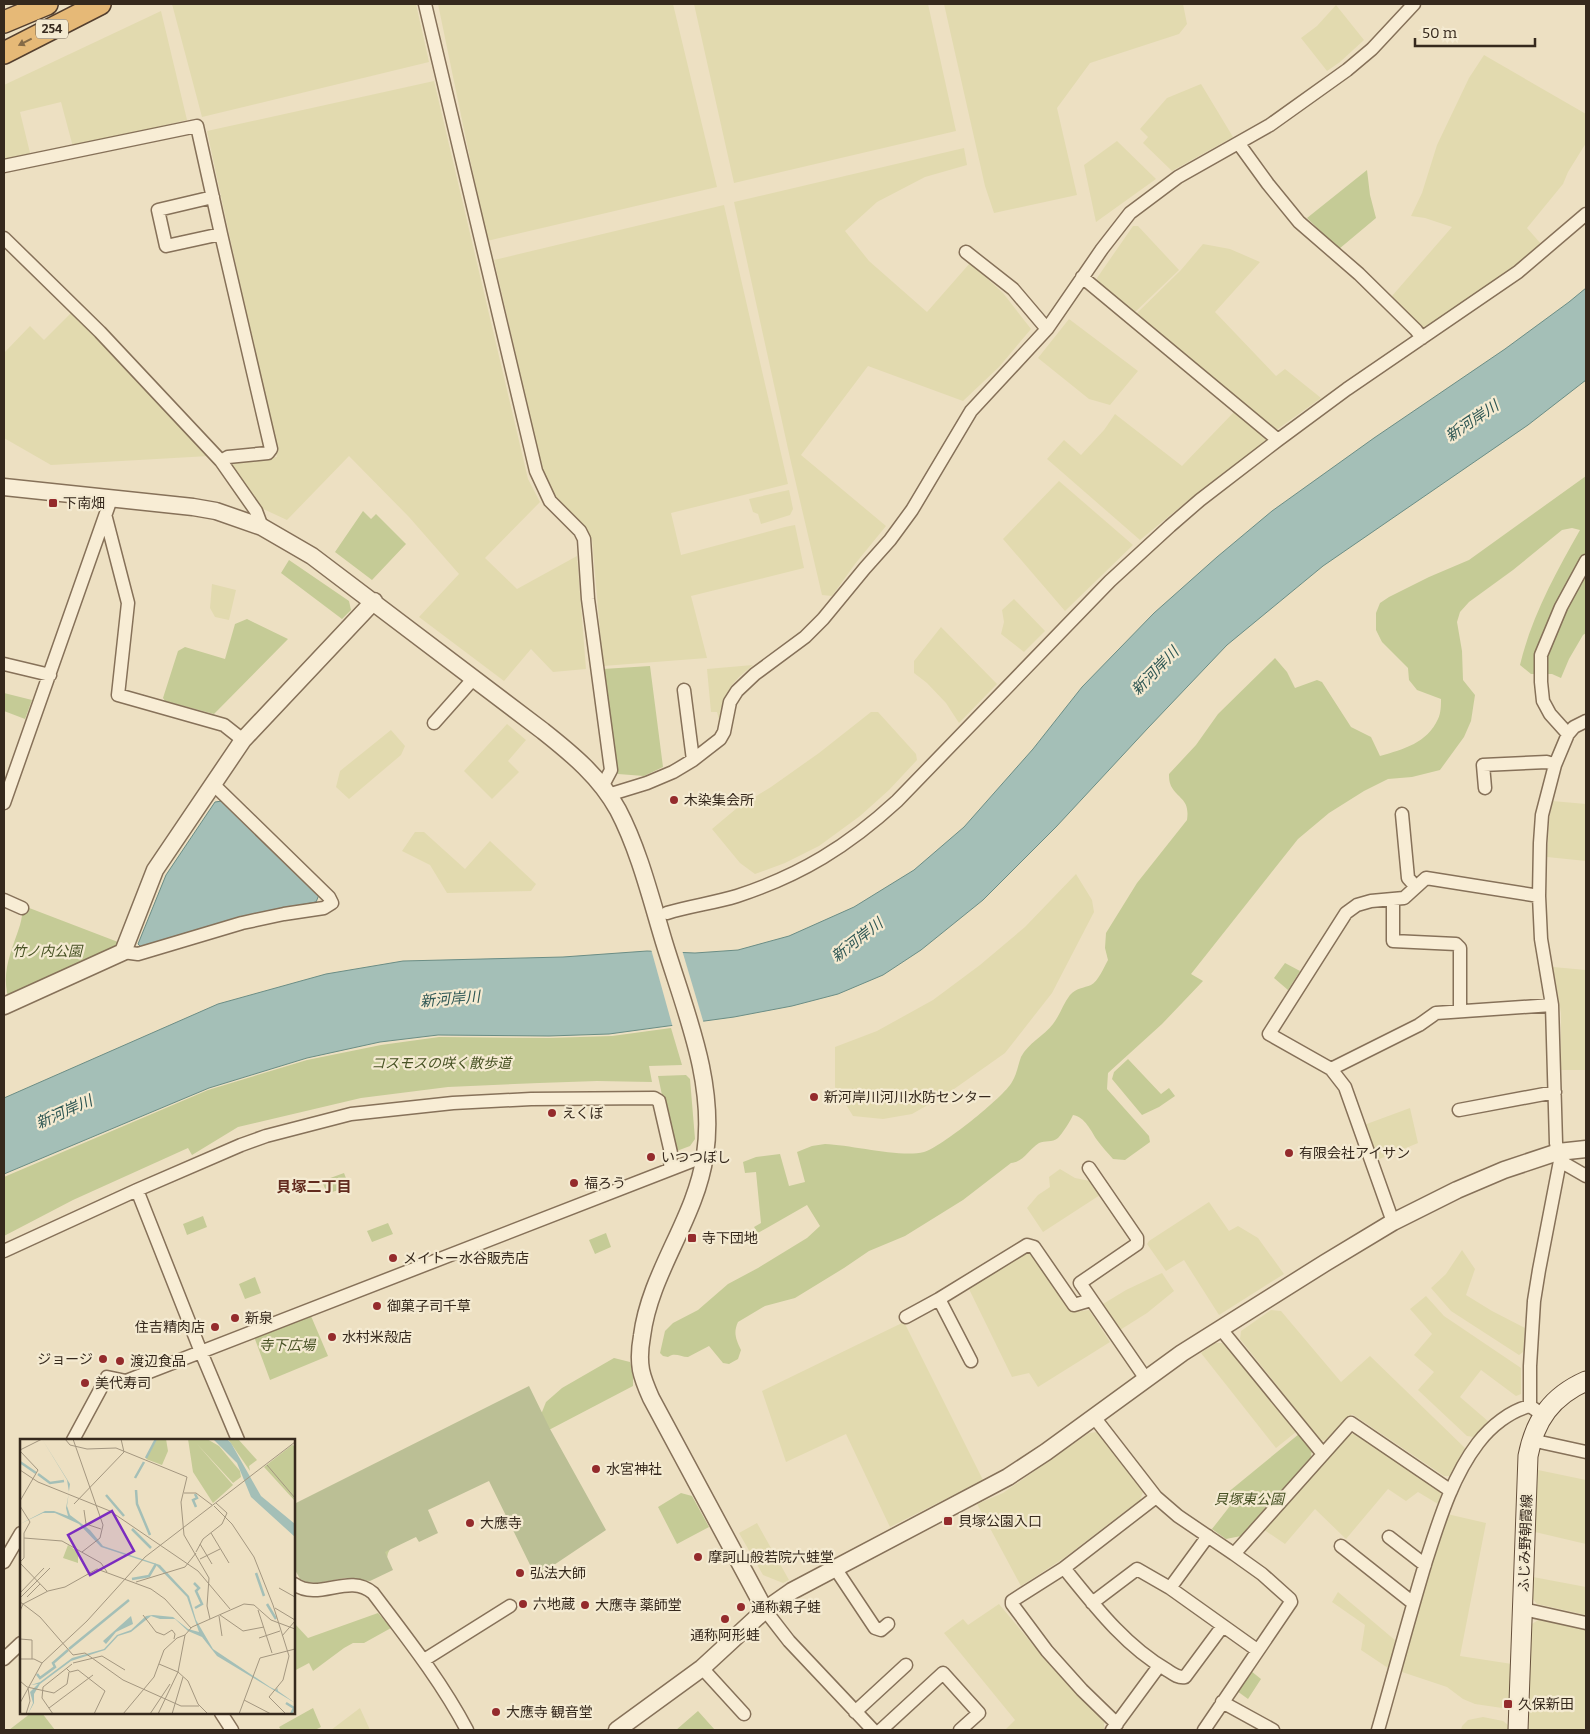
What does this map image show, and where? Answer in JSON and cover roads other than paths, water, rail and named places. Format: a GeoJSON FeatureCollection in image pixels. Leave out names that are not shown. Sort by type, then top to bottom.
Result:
{"type":"FeatureCollection","features":[{"type":"Feature","properties":{"kind":"highway","name":"254"},"geometry":{"type":"LineString","coordinates":[[4,22],[47,4]]}},
{"type":"Feature","properties":{"kind":"highway","name":"254"},"geometry":{"type":"LineString","coordinates":[[4,53],[100,4]]}},
{"type":"Feature","properties":{"kind":"main road","name":"ふじみ野朝霞線"},"geometry":{"type":"LineString","coordinates":[[1518,1730],[1528,1456],[1536,1410],[1554,1402],[1568,1391],[1586,1381]]}},
{"type":"Feature","properties":{"kind":"street"},"geometry":{"type":"LineString","coordinates":[[425,4],[536,471],[550,501],[580,532],[584,539],[590,617],[611,770],[605,791]]}},
{"type":"Feature","properties":{"kind":"street"},"geometry":{"type":"LineString","coordinates":[[605,791],[661,778],[693,760],[720,739],[724,732],[730,702],[737,691],[755,674],[805,637],[824,619],[890,540],[912,510],[971,412],[1048,329],[1082,277],[1130,213],[1178,177],[1239,144],[1305,101],[1360,60],[1414,4]]}},
{"type":"Feature","properties":{"kind":"street"},"geometry":{"type":"LineString","coordinates":[[4,166],[198,126],[220,234],[271,449],[268,453],[228,457],[221,461]]}},
{"type":"Feature","properties":{"kind":"street"},"geometry":{"type":"LineString","coordinates":[[1239,144],[1299,222],[1359,274],[1422,338]]}},
{"type":"Feature","properties":{"kind":"street"},"geometry":{"type":"LineString","coordinates":[[213,197],[158,210],[166,246],[220,234]]}},
{"type":"Feature","properties":{"kind":"street"},"geometry":{"type":"LineString","coordinates":[[662,918],[770,884],[825,857],[871,825],[897,801],[1072,619],[1140,552],[1200,500],[1347,389],[1518,272],[1586,214]]}},
{"type":"Feature","properties":{"kind":"street"},"geometry":{"type":"LineString","coordinates":[[4,238],[100,332],[221,461],[256,511],[262,527]]}},
{"type":"Feature","properties":{"kind":"street"},"geometry":{"type":"LineString","coordinates":[[966,252],[1013,289],[1048,329]]}},
{"type":"Feature","properties":{"kind":"street"},"geometry":{"type":"LineString","coordinates":[[1082,277],[1278,440]]}},
{"type":"Feature","properties":{"kind":"street"},"geometry":{"type":"LineString","coordinates":[[4,487],[216,511],[262,527],[312,556],[374,601],[566,749],[593,774],[605,791],[625,824],[662,918],[700,1060],[707,1103],[705,1156],[700,1178],[690,1206],[654,1288],[646,1312],[640,1353],[640,1368],[652,1398],[765,1610],[789,1641],[873,1730]]}},
{"type":"Feature","properties":{"kind":"street"},"geometry":{"type":"LineString","coordinates":[[4,803],[106,518],[111,499]]}},
{"type":"Feature","properties":{"kind":"street"},"geometry":{"type":"LineString","coordinates":[[106,518],[128,603],[118,695],[224,725],[243,740]]}},
{"type":"Feature","properties":{"kind":"street"},"geometry":{"type":"LineString","coordinates":[[1568,734],[1550,714],[1543,701],[1540,682],[1540,655],[1586,561]]}},
{"type":"Feature","properties":{"kind":"street"},"geometry":{"type":"LineString","coordinates":[[124,952],[155,870],[243,740],[374,601]]}},
{"type":"Feature","properties":{"kind":"street"},"geometry":{"type":"LineString","coordinates":[[4,664],[50,675]]}},
{"type":"Feature","properties":{"kind":"street"},"geometry":{"type":"LineString","coordinates":[[434,723],[474,678]]}},
{"type":"Feature","properties":{"kind":"street"},"geometry":{"type":"LineString","coordinates":[[684,690],[693,760]]}},
{"type":"Feature","properties":{"kind":"street"},"geometry":{"type":"LineString","coordinates":[[1378,1730],[1413,1603],[1440,1518],[1451,1491],[1479,1441],[1495,1425],[1512,1412],[1536,1410],[1530,1366],[1534,1301],[1559,1157],[1556,1143],[1552,1005],[1541,939],[1539,896],[1542,815],[1556,765],[1568,734],[1574,727],[1586,720]]}},
{"type":"Feature","properties":{"kind":"street"},"geometry":{"type":"LineString","coordinates":[[1485,788],[1483,765],[1546,762],[1556,765]]}},
{"type":"Feature","properties":{"kind":"street"},"geometry":{"type":"LineString","coordinates":[[4,1006],[124,952],[138,954],[242,923],[324,908],[332,903],[329,897],[213,784]]}},
{"type":"Feature","properties":{"kind":"street"},"geometry":{"type":"LineString","coordinates":[[1402,814],[1408,878],[1416,887]]}},
{"type":"Feature","properties":{"kind":"street"},"geometry":{"type":"LineString","coordinates":[[1393,1222],[1345,1087],[1331,1069],[1269,1034],[1346,913],[1357,905],[1371,901],[1404,898],[1426,878],[1539,896]]}},
{"type":"Feature","properties":{"kind":"street"},"geometry":{"type":"LineString","coordinates":[[1393,899],[1393,941],[1456,944],[1460,948],[1460,1010]]}},
{"type":"Feature","properties":{"kind":"street"},"geometry":{"type":"LineString","coordinates":[[4,900],[22,908]]}},
{"type":"Feature","properties":{"kind":"street"},"geometry":{"type":"LineString","coordinates":[[1331,1069],[1419,1025],[1436,1013],[1552,1005]]}},
{"type":"Feature","properties":{"kind":"street"},"geometry":{"type":"LineString","coordinates":[[1459,1110],[1555,1092]]}},
{"type":"Feature","properties":{"kind":"street"},"geometry":{"type":"LineString","coordinates":[[4,1251],[240,1145],[266,1136],[351,1114],[453,1103],[531,1099],[654,1098],[659,1101],[670,1148],[670,1169]]}},
{"type":"Feature","properties":{"kind":"street"},"geometry":{"type":"LineString","coordinates":[[617,1730],[702,1668],[765,1610],[792,1592],[1008,1477],[1182,1353],[1393,1222],[1457,1190],[1504,1170],[1586,1149]]}},
{"type":"Feature","properties":{"kind":"street"},"geometry":{"type":"LineString","coordinates":[[74,1439],[107,1377],[126,1381],[442,1260],[705,1156]]}},
{"type":"Feature","properties":{"kind":"street"},"geometry":{"type":"LineString","coordinates":[[1559,1157],[1586,1176]]}},
{"type":"Feature","properties":{"kind":"street"},"geometry":{"type":"LineString","coordinates":[[1089,1168],[1137,1238],[1136,1244],[1080,1284],[1146,1379]]}},
{"type":"Feature","properties":{"kind":"street"},"geometry":{"type":"LineString","coordinates":[[137,1190],[238,1439]]}},
{"type":"Feature","properties":{"kind":"street"},"geometry":{"type":"LineString","coordinates":[[906,1318],[1026,1245],[1034,1246],[1074,1305],[1091,1300]]}},
{"type":"Feature","properties":{"kind":"street"},"geometry":{"type":"LineString","coordinates":[[939,1299],[971,1362]]}},
{"type":"Feature","properties":{"kind":"street"},"geometry":{"type":"LineString","coordinates":[[1220,1328],[1323,1454]]}},
{"type":"Feature","properties":{"kind":"street"},"geometry":{"type":"LineString","coordinates":[[1094,1417],[1156,1496],[1178,1516],[1234,1554],[1290,1599],[1291,1602],[1204,1730]]}},
{"type":"Feature","properties":{"kind":"street"},"geometry":{"type":"LineString","coordinates":[[1234,1554],[1351,1422],[1451,1491]]}},
{"type":"Feature","properties":{"kind":"street"},"geometry":{"type":"LineString","coordinates":[[1531,1440],[1586,1452]]}},
{"type":"Feature","properties":{"kind":"street"},"geometry":{"type":"LineString","coordinates":[[1156,1496],[1064,1568],[1012,1601],[1012,1604],[1047,1651],[1115,1727],[1159,1666]]}},
{"type":"Feature","properties":{"kind":"street"},"geometry":{"type":"LineString","coordinates":[[4,1562],[20,1535]]}},
{"type":"Feature","properties":{"kind":"street"},"geometry":{"type":"LineString","coordinates":[[1170,1588],[1208,1536]]}},
{"type":"Feature","properties":{"kind":"street"},"geometry":{"type":"LineString","coordinates":[[1389,1537],[1425,1565]]}},
{"type":"Feature","properties":{"kind":"street"},"geometry":{"type":"LineString","coordinates":[[1341,1546],[1413,1603]]}},
{"type":"Feature","properties":{"kind":"street"},"geometry":{"type":"LineString","coordinates":[[835,1568],[876,1628],[881,1630],[888,1624]]}},
{"type":"Feature","properties":{"kind":"street"},"geometry":{"type":"LineString","coordinates":[[1064,1568],[1092,1603],[1123,1636],[1159,1666],[1180,1678],[1185,1677],[1222,1626]]}},
{"type":"Feature","properties":{"kind":"street"},"geometry":{"type":"LineString","coordinates":[[1092,1603],[1137,1569],[1170,1588],[1257,1650]]}},
{"type":"Feature","properties":{"kind":"street"},"geometry":{"type":"LineString","coordinates":[[295,1585],[302,1590],[314,1591],[352,1584],[368,1588],[424,1660],[450,1699],[467,1730]]}},
{"type":"Feature","properties":{"kind":"street"},"geometry":{"type":"LineString","coordinates":[[424,1660],[510,1606]]}},
{"type":"Feature","properties":{"kind":"street"},"geometry":{"type":"LineString","coordinates":[[1523,1609],[1586,1623]]}},
{"type":"Feature","properties":{"kind":"street"},"geometry":{"type":"LineString","coordinates":[[4,1660],[20,1644]]}},
{"type":"Feature","properties":{"kind":"street"},"geometry":{"type":"LineString","coordinates":[[855,1712],[906,1665]]}},
{"type":"Feature","properties":{"kind":"street"},"geometry":{"type":"LineString","coordinates":[[702,1668],[744,1714]]}},
{"type":"Feature","properties":{"kind":"street"},"geometry":{"type":"LineString","coordinates":[[880,1730],[942,1673],[980,1713],[960,1730]]}},
{"type":"Feature","properties":{"kind":"street"},"geometry":{"type":"LineString","coordinates":[[1222,1702],[1273,1730]]}},
{"type":"Feature","properties":{"kind":"street"},"geometry":{"type":"LineString","coordinates":[[223,1714],[232,1730]]}},
{"type":"Feature","properties":{"kind":"water","name":"新河岸川"},"geometry":{"type":"Polygon","coordinates":[[[1586,288],[1586,380],[1528,425],[1323,566],[1227,645],[1056,827],[983,900],[921,950],[883,975],[838,994],[792,1006],[734,1017],[609,1034],[549,1036],[438,1035],[380,1042],[307,1058],[209,1088],[4,1174],[4,1098],[218,1004],[326,974],[403,961],[563,957],[647,951],[695,953],[738,950],[789,936],[854,907],[914,870],[964,827],[1033,749],[1082,687],[1154,613],[1217,557],[1272,511],[1374,438],[1505,349],[1586,288]]]}},
{"type":"Feature","properties":{"kind":"water"},"geometry":{"type":"Polygon","coordinates":[[[222,801],[319,895],[316,902],[227,922],[141,947],[138,944],[166,875],[215,802],[222,801]]]}},
{"type":"Feature","properties":{"kind":"place","name":"下南畑"},"geometry":{"type":"Point","coordinates":[53,503]}},
{"type":"Feature","properties":{"kind":"place","name":"木染集会所"},"geometry":{"type":"Point","coordinates":[674,800]}},
{"type":"Feature","properties":{"kind":"place","name":"新河岸川河川水防センター"},"geometry":{"type":"Point","coordinates":[814,1097]}},
{"type":"Feature","properties":{"kind":"place","name":"えくぼ"},"geometry":{"type":"Point","coordinates":[552,1113]}},
{"type":"Feature","properties":{"kind":"place","name":"有限会社アイサン"},"geometry":{"type":"Point","coordinates":[1289,1153]}},
{"type":"Feature","properties":{"kind":"place","name":"いつつぼし"},"geometry":{"type":"Point","coordinates":[651,1157]}},
{"type":"Feature","properties":{"kind":"place","name":"福ろう"},"geometry":{"type":"Point","coordinates":[574,1183]}},
{"type":"Feature","properties":{"kind":"place","name":"寺下団地"},"geometry":{"type":"Point","coordinates":[692,1238]}},
{"type":"Feature","properties":{"kind":"place","name":"メイトー水谷販売店"},"geometry":{"type":"Point","coordinates":[393,1258]}},
{"type":"Feature","properties":{"kind":"place","name":"御菓子司千草"},"geometry":{"type":"Point","coordinates":[377,1306]}},
{"type":"Feature","properties":{"kind":"place","name":"新泉"},"geometry":{"type":"Point","coordinates":[235,1318]}},
{"type":"Feature","properties":{"kind":"place","name":"住吉精肉店"},"geometry":{"type":"Point","coordinates":[215,1327]}},
{"type":"Feature","properties":{"kind":"place","name":"水村米殻店"},"geometry":{"type":"Point","coordinates":[332,1337]}},
{"type":"Feature","properties":{"kind":"place","name":"ジョージ"},"geometry":{"type":"Point","coordinates":[103,1359]}},
{"type":"Feature","properties":{"kind":"place","name":"渡辺食品"},"geometry":{"type":"Point","coordinates":[120,1361]}},
{"type":"Feature","properties":{"kind":"place","name":"美代寿司"},"geometry":{"type":"Point","coordinates":[85,1383]}},
{"type":"Feature","properties":{"kind":"place","name":"水宮神社"},"geometry":{"type":"Point","coordinates":[596,1469]}},
{"type":"Feature","properties":{"kind":"place","name":"貝塚公園入口"},"geometry":{"type":"Point","coordinates":[948,1521]}},
{"type":"Feature","properties":{"kind":"place","name":"大應寺"},"geometry":{"type":"Point","coordinates":[470,1523]}},
{"type":"Feature","properties":{"kind":"place","name":"摩訶山般若院六蛙堂"},"geometry":{"type":"Point","coordinates":[698,1557]}},
{"type":"Feature","properties":{"kind":"place","name":"弘法大師"},"geometry":{"type":"Point","coordinates":[520,1573]}},
{"type":"Feature","properties":{"kind":"place","name":"六地蔵"},"geometry":{"type":"Point","coordinates":[523,1604]}},
{"type":"Feature","properties":{"kind":"place","name":"大應寺 薬師堂"},"geometry":{"type":"Point","coordinates":[585,1605]}},
{"type":"Feature","properties":{"kind":"place","name":"通称親子蛙"},"geometry":{"type":"Point","coordinates":[741,1607]}},
{"type":"Feature","properties":{"kind":"place","name":"通称阿形蛙"},"geometry":{"type":"Point","coordinates":[725,1619]}},
{"type":"Feature","properties":{"kind":"place","name":"久保新田"},"geometry":{"type":"Point","coordinates":[1508,1704]}},
{"type":"Feature","properties":{"kind":"place","name":"大應寺 観音堂"},"geometry":{"type":"Point","coordinates":[496,1712]}},
{"type":"Feature","properties":{"kind":"district","name":"貝塚二丁目"},"geometry":{"type":"Point","coordinates":[314,1187]}},
{"type":"Feature","properties":{"kind":"park label","name":"竹ノ内公園"},"geometry":{"type":"Point","coordinates":[47,951]}},
{"type":"Feature","properties":{"kind":"park label","name":"コスモスの咲く散歩道"},"geometry":{"type":"Point","coordinates":[441,1063]}},
{"type":"Feature","properties":{"kind":"park label","name":"寺下広場"},"geometry":{"type":"Point","coordinates":[287,1345]}},
{"type":"Feature","properties":{"kind":"park label","name":"貝塚東公園"},"geometry":{"type":"Point","coordinates":[1249,1499]}}]}
